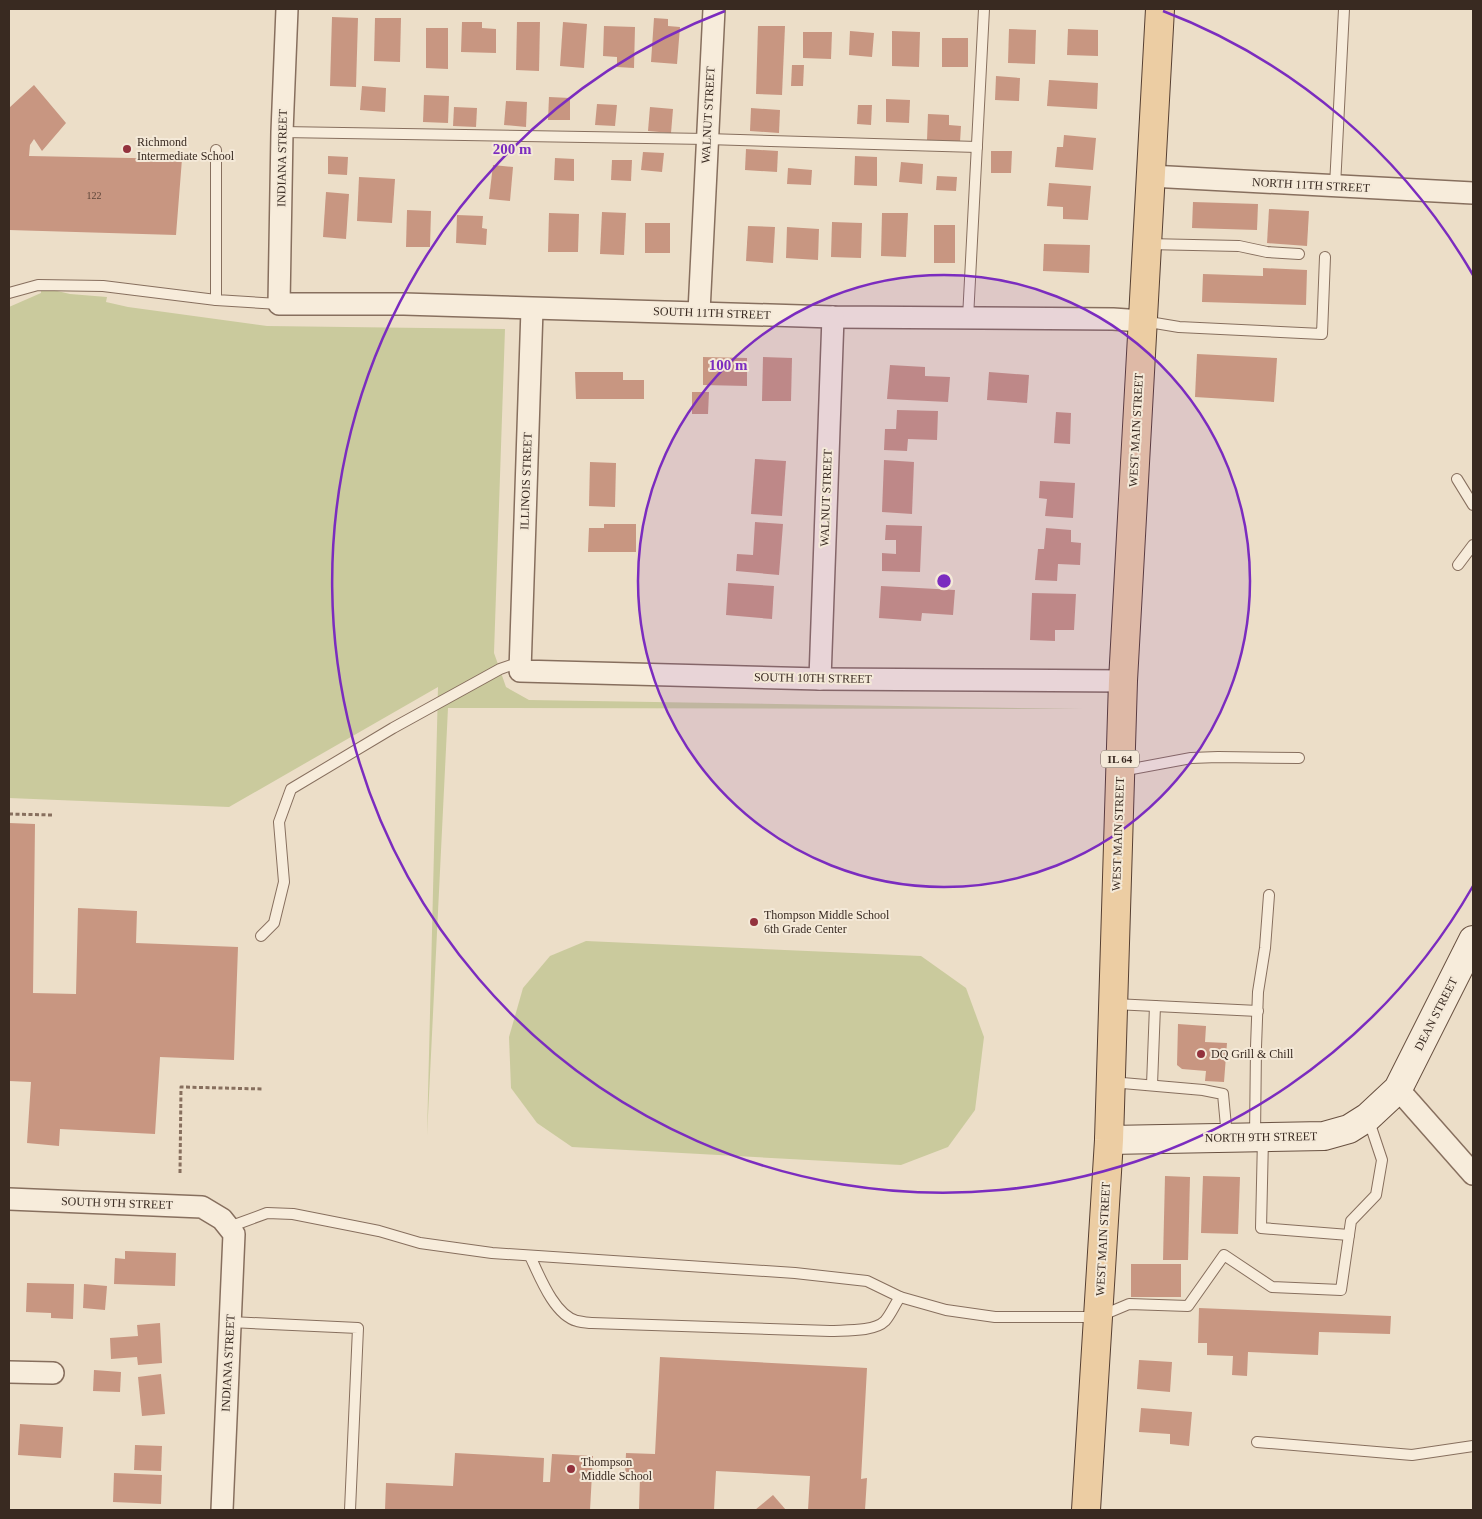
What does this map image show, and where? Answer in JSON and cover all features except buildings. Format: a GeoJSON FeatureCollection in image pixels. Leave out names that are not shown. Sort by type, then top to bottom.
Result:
{"type":"FeatureCollection","features":[{"type":"Feature","properties":{"kind":"main road","name":"WEST MAIN STREET"},"geometry":{"type":"LineString","coordinates":[[1086,1510],[1109,1140],[1123,682],[1160,9]]}},
{"type":"Feature","properties":{"kind":"street","name":"INDIANA STREET"},"geometry":{"type":"LineString","coordinates":[[281,304],[282,132],[287,9]]}},
{"type":"Feature","properties":{"kind":"street","name":"WALNUT STREET"},"geometry":{"type":"LineString","coordinates":[[699,312],[714,9]]}},
{"type":"Feature","properties":{"kind":"street","name":"NORTH 11TH STREET"},"geometry":{"type":"LineString","coordinates":[[1150,176],[1473,193]]}},
{"type":"Feature","properties":{"kind":"street","name":"SOUTH 11TH STREET"},"geometry":{"type":"LineString","coordinates":[[281,304],[404,304],[833,317],[1113,319],[1142,321]]}},
{"type":"Feature","properties":{"kind":"street","name":"ILLINOIS STREET"},"geometry":{"type":"LineString","coordinates":[[521,657],[532,308]]}},
{"type":"Feature","properties":{"kind":"street","name":"WALNUT STREET"},"geometry":{"type":"LineString","coordinates":[[820,679],[833,317]]}},
{"type":"Feature","properties":{"kind":"street","name":"SOUTH 10TH STREET"},"geometry":{"type":"LineString","coordinates":[[521,657],[520,671],[820,679],[1123,682]]}},
{"type":"Feature","properties":{"kind":"street","name":"DEAN STREET"},"geometry":{"type":"LineString","coordinates":[[1398,1089],[1473,940]]}},
{"type":"Feature","properties":{"kind":"street","name":"NORTH 9TH STREET"},"geometry":{"type":"LineString","coordinates":[[1109,1140],[1324,1136],[1350,1129],[1368,1117],[1398,1089]]}},
{"type":"Feature","properties":{"kind":"street"},"geometry":{"type":"LineString","coordinates":[[1398,1089],[1473,1174]]}},
{"type":"Feature","properties":{"kind":"street","name":"SOUTH 9TH STREET"},"geometry":{"type":"LineString","coordinates":[[9,1199],[202,1207],[225,1223]]}},
{"type":"Feature","properties":{"kind":"street","name":"INDIANA STREET"},"geometry":{"type":"LineString","coordinates":[[222,1510],[234,1234],[225,1223]]}},
{"type":"Feature","properties":{"kind":"street"},"geometry":{"type":"LineString","coordinates":[[9,1372],[53,1373]]}},
{"type":"Feature","properties":{"kind":"lane"},"geometry":{"type":"LineString","coordinates":[[968,318],[984,9]]}},
{"type":"Feature","properties":{"kind":"lane"},"geometry":{"type":"LineString","coordinates":[[1335,186],[1344,9]]}},
{"type":"Feature","properties":{"kind":"lane"},"geometry":{"type":"LineString","coordinates":[[282,132],[707,138],[977,147]]}},
{"type":"Feature","properties":{"kind":"lane"},"geometry":{"type":"LineString","coordinates":[[216,150],[216,300]]}},
{"type":"Feature","properties":{"kind":"lane"},"geometry":{"type":"LineString","coordinates":[[1146,244],[1239,246],[1267,252],[1299,254]]}},
{"type":"Feature","properties":{"kind":"lane"},"geometry":{"type":"LineString","coordinates":[[1142,321],[1179,327],[1322,334],[1326,257]]}},
{"type":"Feature","properties":{"kind":"lane"},"geometry":{"type":"LineString","coordinates":[[9,293],[38,285],[103,286],[216,300],[281,304]]}},
{"type":"Feature","properties":{"kind":"lane"},"geometry":{"type":"LineString","coordinates":[[1457,479],[1473,505]]}},
{"type":"Feature","properties":{"kind":"lane"},"geometry":{"type":"LineString","coordinates":[[1458,565],[1473,545]]}},
{"type":"Feature","properties":{"kind":"lane"},"geometry":{"type":"LineString","coordinates":[[261,936],[274,923],[284,882],[279,822],[291,789],[393,728],[521,657]]}},
{"type":"Feature","properties":{"kind":"lane"},"geometry":{"type":"LineString","coordinates":[[1120,772],[1192,758],[1298,758]]}},
{"type":"Feature","properties":{"kind":"lane"},"geometry":{"type":"LineString","coordinates":[[1269,895],[1265,948],[1258,992],[1261,1228],[1349,1235]]}},
{"type":"Feature","properties":{"kind":"lane"},"geometry":{"type":"LineString","coordinates":[[1113,1004],[1258,1011]]}},
{"type":"Feature","properties":{"kind":"lane"},"geometry":{"type":"LineString","coordinates":[[1152,1085],[1155,1006]]}},
{"type":"Feature","properties":{"kind":"lane"},"geometry":{"type":"LineString","coordinates":[[1110,1082],[1203,1090],[1223,1094],[1227,1137]]}},
{"type":"Feature","properties":{"kind":"lane"},"geometry":{"type":"LineString","coordinates":[[225,1223],[267,1213],[293,1214],[379,1231],[420,1243],[492,1253],[795,1273],[867,1281],[900,1297],[946,1310],[995,1317],[1098,1317],[1129,1304],[1188,1306],[1224,1255],[1272,1287],[1341,1290],[1351,1221],[1376,1195],[1382,1160],[1368,1117]]}},
{"type":"Feature","properties":{"kind":"lane"},"geometry":{"type":"LineString","coordinates":[[530,1256],[546,1290],[562,1312],[575,1321],[592,1323],[830,1331],[873,1328],[884,1322],[900,1297]]}},
{"type":"Feature","properties":{"kind":"lane"},"geometry":{"type":"LineString","coordinates":[[230,1322],[358,1328],[350,1510]]}},
{"type":"Feature","properties":{"kind":"lane"},"geometry":{"type":"LineString","coordinates":[[1257,1442],[1412,1455],[1473,1446]]}},
{"type":"Feature","properties":{"kind":"path"},"geometry":{"type":"LineString","coordinates":[[9,814],[52,815]]}},
{"type":"Feature","properties":{"kind":"path"},"geometry":{"type":"LineString","coordinates":[[180,1173],[181,1087],[263,1089]]}},
{"type":"Feature","properties":{"kind":"green space"},"geometry":{"type":"Polygon","coordinates":[[[49,289],[70,294],[107,297],[106,302],[128,307],[267,326],[505,329],[494,653],[506,687],[529,700],[1083,709],[448,708],[427,1136],[438,687],[229,807],[9,798],[9,307],[49,289]]]}},
{"type":"Feature","properties":{"kind":"green space"},"geometry":{"type":"Polygon","coordinates":[[[586,941],[921,956],[966,988],[984,1037],[975,1110],[948,1147],[901,1165],[572,1147],[537,1123],[511,1088],[509,1037],[523,988],[550,956],[586,941]]]}},
{"type":"Feature","properties":{"kind":"place","name":"Richmond Intermediate School"},"geometry":{"type":"Point","coordinates":[127,149]}},
{"type":"Feature","properties":{"kind":"place","name":"Thompson Middle School 6th Grade Center"},"geometry":{"type":"Point","coordinates":[754,922]}},
{"type":"Feature","properties":{"kind":"place","name":"DQ Grill & Chill"},"geometry":{"type":"Point","coordinates":[1201,1054]}},
{"type":"Feature","properties":{"kind":"place","name":"Thompson Middle School"},"geometry":{"type":"Point","coordinates":[571,1469]}}]}
